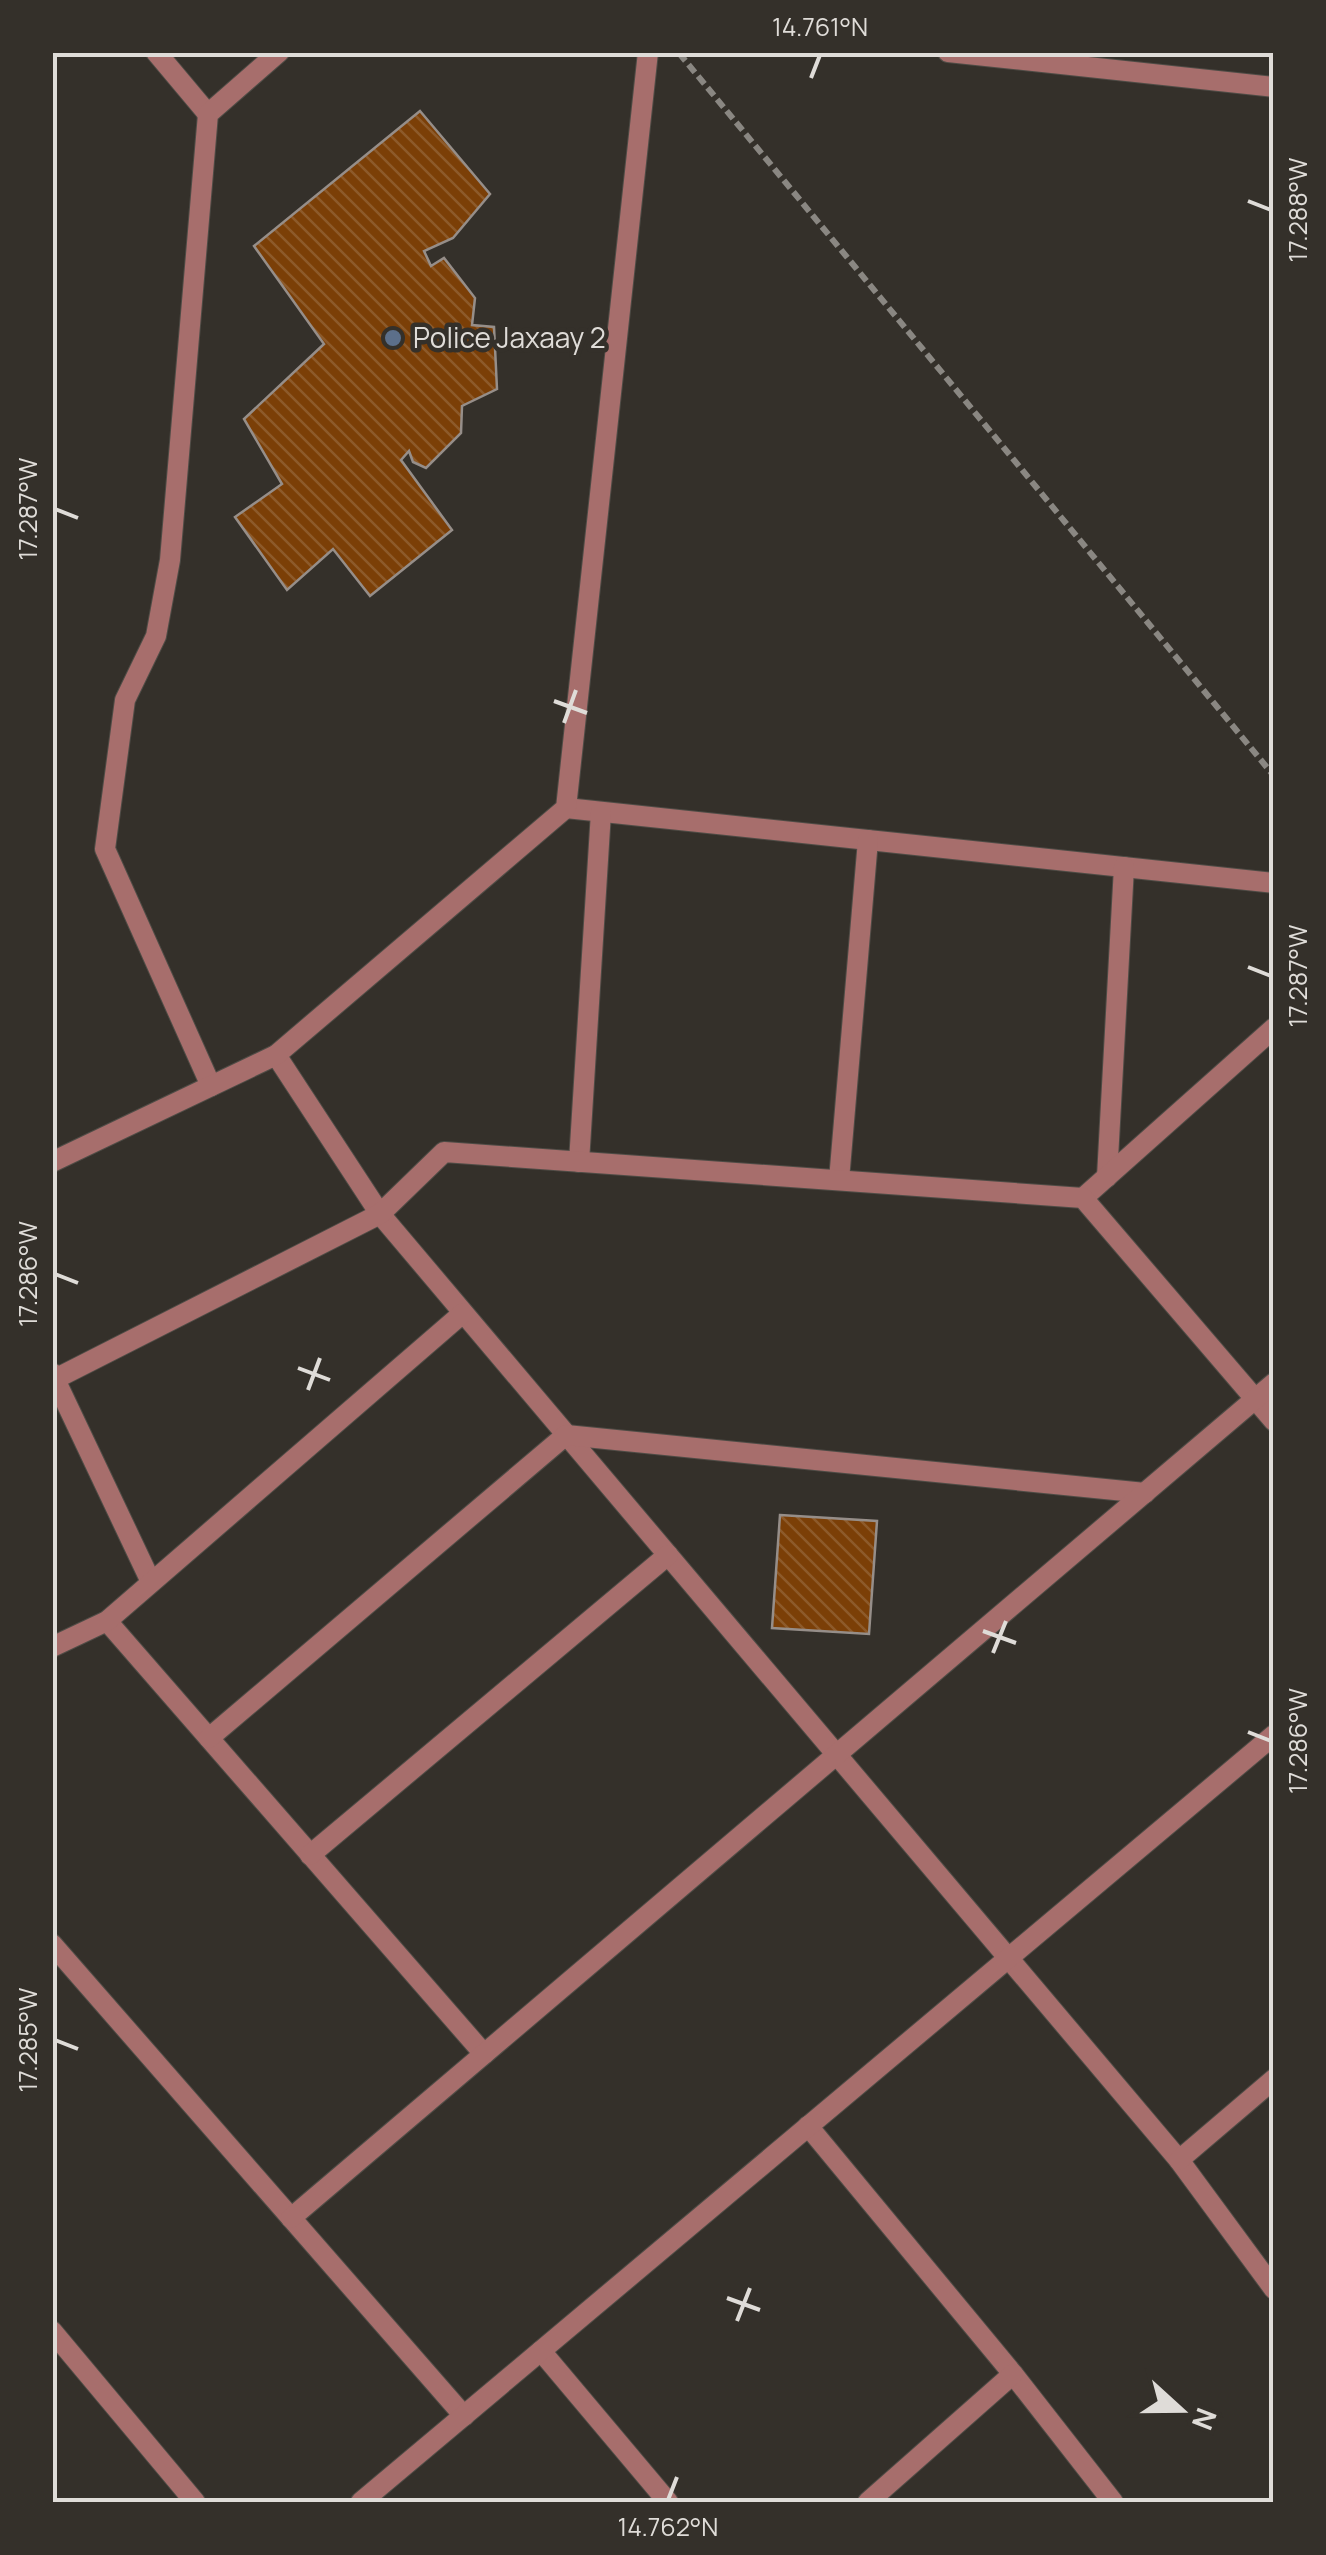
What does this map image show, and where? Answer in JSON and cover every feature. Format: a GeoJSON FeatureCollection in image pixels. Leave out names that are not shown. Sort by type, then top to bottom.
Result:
{"type":"FeatureCollection","features":[{"type":"Feature","properties":{"kind":"street"},"geometry":{"type":"LineString","coordinates":[[156,52],[208,114]]}},
{"type":"Feature","properties":{"kind":"street"},"geometry":{"type":"LineString","coordinates":[[210,1086],[105,849],[124,700],[156,636],[170,560],[208,114],[279,52]]}},
{"type":"Feature","properties":{"kind":"street"},"geometry":{"type":"LineString","coordinates":[[52,1162],[276,1055],[566,808],[648,52]]}},
{"type":"Feature","properties":{"kind":"street"},"geometry":{"type":"LineString","coordinates":[[948,52],[1078,59],[1274,87]]}},
{"type":"Feature","properties":{"kind":"street"},"geometry":{"type":"LineString","coordinates":[[566,808],[1274,883]]}},
{"type":"Feature","properties":{"kind":"street"},"geometry":{"type":"LineString","coordinates":[[579,1162],[601,812]]}},
{"type":"Feature","properties":{"kind":"street"},"geometry":{"type":"LineString","coordinates":[[839,1180],[868,840]]}},
{"type":"Feature","properties":{"kind":"street"},"geometry":{"type":"LineString","coordinates":[[1107,1177],[1124,868]]}},
{"type":"Feature","properties":{"kind":"street"},"geometry":{"type":"LineString","coordinates":[[1083,1198],[1274,1028]]}},
{"type":"Feature","properties":{"kind":"street"},"geometry":{"type":"LineString","coordinates":[[276,1055],[380,1214],[1179,2160],[1274,2289]]}},
{"type":"Feature","properties":{"kind":"street"},"geometry":{"type":"LineString","coordinates":[[152,1582],[54,1376],[380,1214],[444,1152],[1083,1198],[1274,1421]]}},
{"type":"Feature","properties":{"kind":"street"},"geometry":{"type":"LineString","coordinates":[[52,1646],[107,1621],[463,1313]]}},
{"type":"Feature","properties":{"kind":"street"},"geometry":{"type":"LineString","coordinates":[[292,2218],[1274,1383]]}},
{"type":"Feature","properties":{"kind":"street"},"geometry":{"type":"LineString","coordinates":[[209,1738],[566,1435],[1145,1493]]}},
{"type":"Feature","properties":{"kind":"street"},"geometry":{"type":"LineString","coordinates":[[310,1855],[668,1555]]}},
{"type":"Feature","properties":{"kind":"street"},"geometry":{"type":"LineString","coordinates":[[107,1621],[484,2054]]}},
{"type":"Feature","properties":{"kind":"street"},"geometry":{"type":"LineString","coordinates":[[361,2502],[1274,1735]]}},
{"type":"Feature","properties":{"kind":"street"},"geometry":{"type":"LineString","coordinates":[[52,1944],[464,2416]]}},
{"type":"Feature","properties":{"kind":"street"},"geometry":{"type":"LineString","coordinates":[[1179,2160],[1274,2079]]}},
{"type":"Feature","properties":{"kind":"street"},"geometry":{"type":"LineString","coordinates":[[808,2126],[1013,2374],[1112,2502]]}},
{"type":"Feature","properties":{"kind":"street"},"geometry":{"type":"LineString","coordinates":[[52,2331],[195,2502]]}},
{"type":"Feature","properties":{"kind":"street"},"geometry":{"type":"LineString","coordinates":[[541,2351],[668,2502]]}},
{"type":"Feature","properties":{"kind":"street"},"geometry":{"type":"LineString","coordinates":[[868,2502],[1013,2374]]}},
{"type":"Feature","properties":{"kind":"path"},"geometry":{"type":"LineString","coordinates":[[678,52],[1274,776]]}},
{"type":"Feature","properties":{"kind":"building"},"geometry":{"type":"Polygon","coordinates":[[[420,111],[490,194],[453,238],[424,251],[431,266],[444,258],[475,298],[472,325],[494,327],[497,389],[462,406],[461,433],[426,468],[413,462],[409,451],[401,460],[452,530],[370,596],[333,549],[287,590],[235,517],[282,484],[244,419],[324,344],[254,246],[420,111]]]}},
{"type":"Feature","properties":{"kind":"building"},"geometry":{"type":"Polygon","coordinates":[[[780,1515],[877,1521],[869,1634],[772,1628],[780,1515]]]}},
{"type":"Feature","properties":{"kind":"place","name":"Police Jaxaay 2"},"geometry":{"type":"Point","coordinates":[393,338]}}]}
